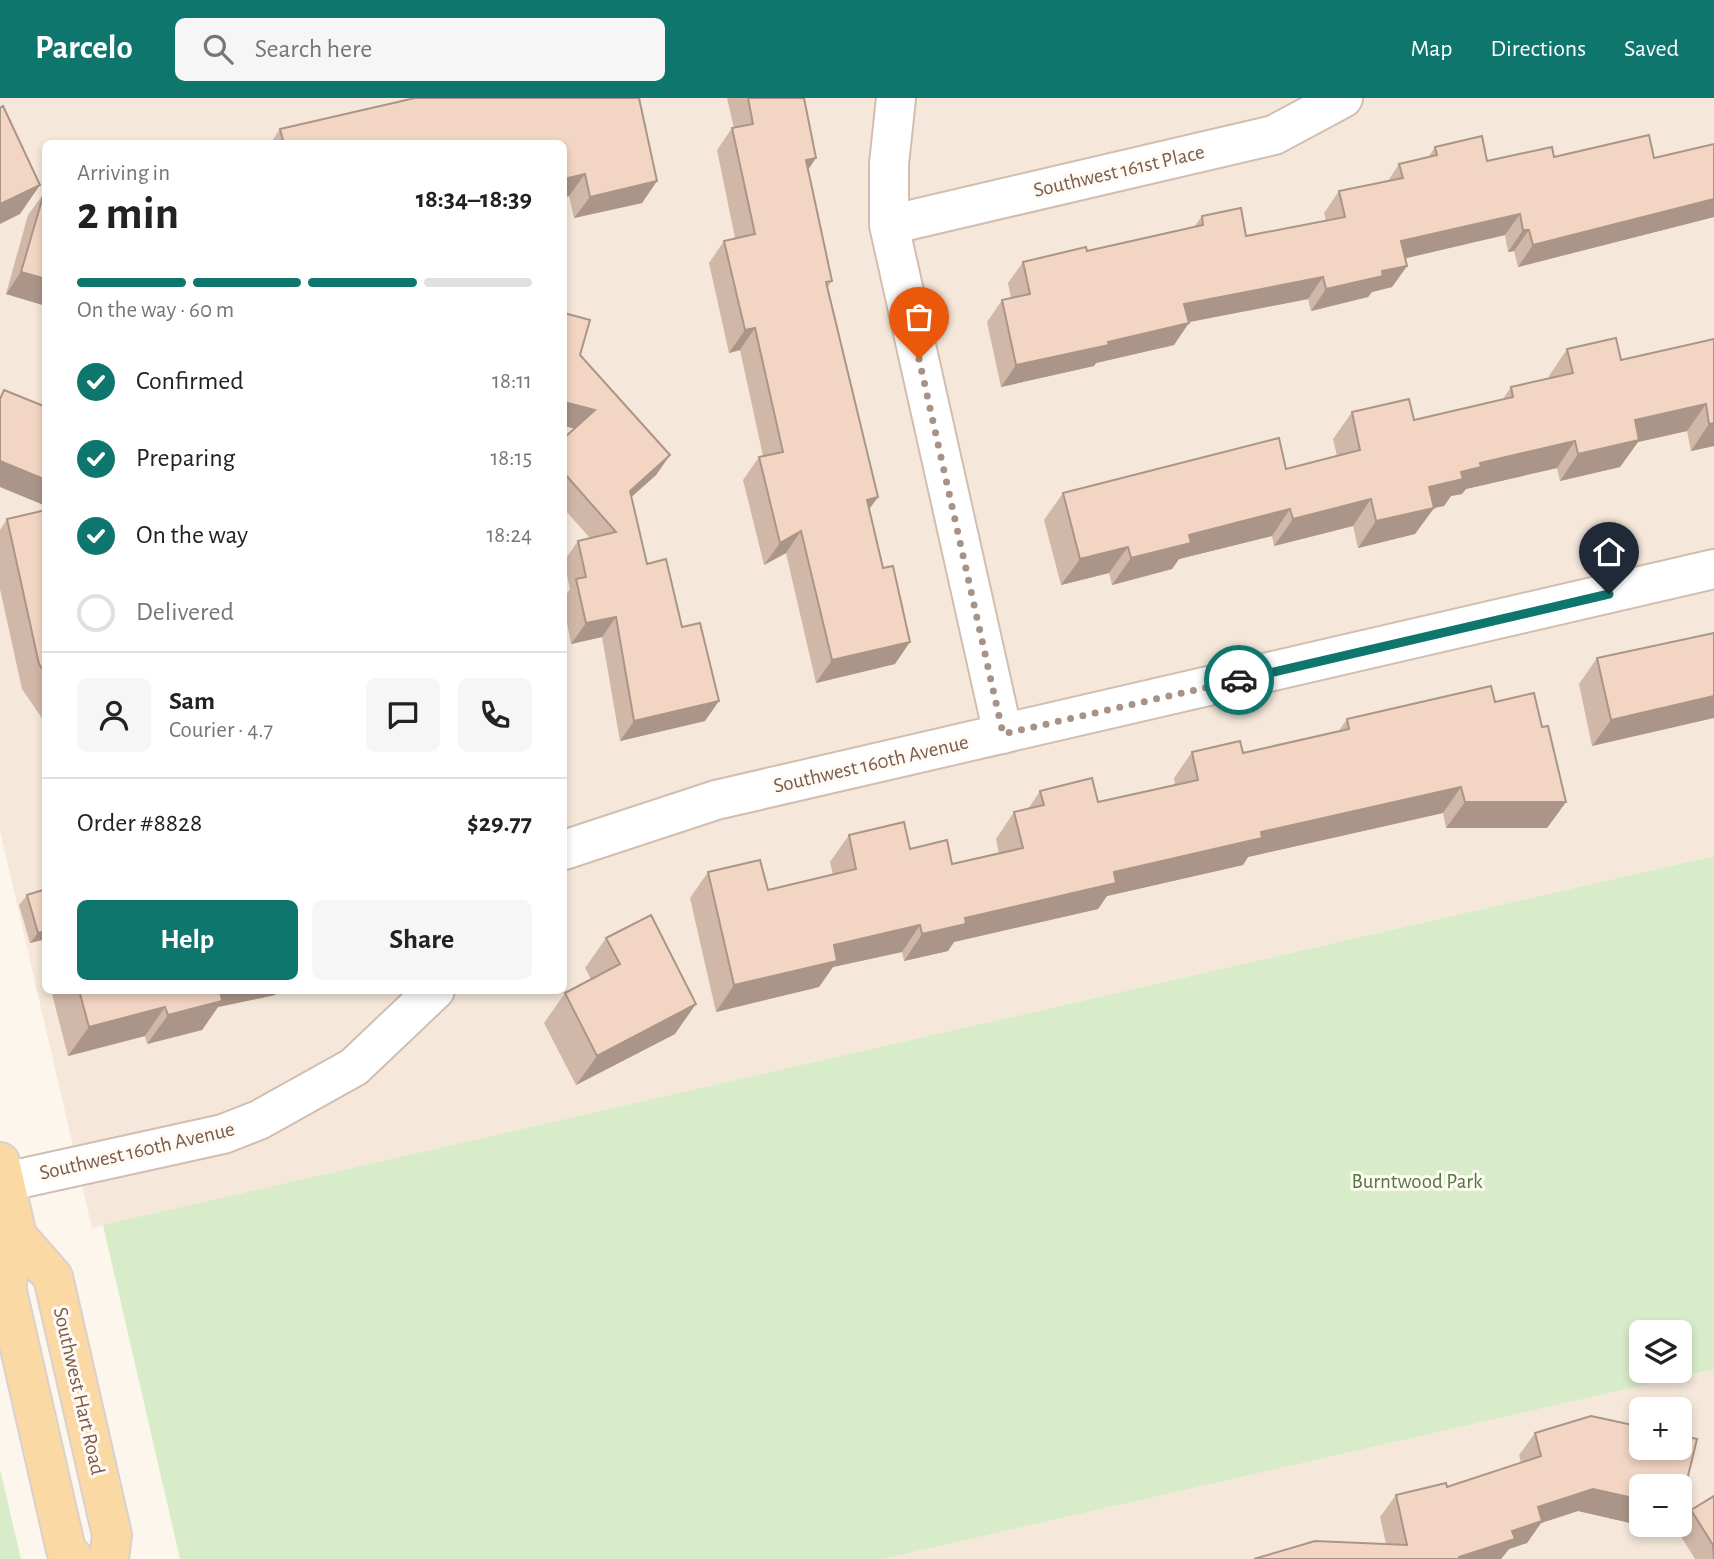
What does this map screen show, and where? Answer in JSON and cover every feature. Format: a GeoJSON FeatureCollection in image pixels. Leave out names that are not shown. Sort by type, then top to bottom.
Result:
{"type":"FeatureCollection","features":[{"type":"Feature","properties":{"kind":"main road","name":"Southwest Hart Road"},"geometry":{"type":"LineString","coordinates":[[2,1172],[17,1236],[6,1287],[66,1550],[74,1559]]}},
{"type":"Feature","properties":{"kind":"main road","name":"Southwest Hart Road"},"geometry":{"type":"LineString","coordinates":[[17,1236],[53,1277],[112,1535],[109,1559]]}},
{"type":"Feature","properties":{"kind":"street"},"geometry":{"type":"LineString","coordinates":[[896,98],[889,164],[889,225],[1003,734]]}},
{"type":"Feature","properties":{"kind":"street","name":"Southwest 161st Place"},"geometry":{"type":"LineString","coordinates":[[889,225],[1274,135],[1343,98]]}},
{"type":"Feature","properties":{"kind":"street","name":"Southwest 160th Avenue"},"geometry":{"type":"LineString","coordinates":[[567,849],[716,800],[1714,569]]}},
{"type":"Feature","properties":{"kind":"street","name":"Southwest 160th Avenue"},"geometry":{"type":"LineString","coordinates":[[2,1172],[223,1134],[259,1120],[354,1067],[431,994]]}},
{"type":"Feature","properties":{"kind":"shaded area"},"geometry":{"type":"Polygon","coordinates":[[[0,98],[1714,98],[1714,856],[92,1228],[0,831],[0,98]]]}},
{"type":"Feature","properties":{"kind":"shaded area"},"geometry":{"type":"Polygon","coordinates":[[[1714,1369],[1714,1559],[883,1559],[1653,1383],[1692,1383],[1692,1374],[1714,1369]]]}},
{"type":"Feature","properties":{"kind":"green space","name":"Burntwood Park"},"geometry":{"type":"Polygon","coordinates":[[[1714,856],[1714,1369],[1692,1374],[1692,1320],[1629,1320],[1629,1383],[1653,1383],[883,1559],[180,1559],[103,1225],[1714,856]]]}},
{"type":"Feature","properties":{"kind":"green space"},"geometry":{"type":"Polygon","coordinates":[[[0,1469],[21,1559],[0,1559],[0,1469]]]}},
{"type":"Feature","properties":{"kind":"building"},"geometry":{"type":"Polygon","coordinates":[[[415,98],[639,98],[657,181],[590,197],[585,174],[567,178],[567,140],[283,140],[280,129],[415,98]]]}},
{"type":"Feature","properties":{"kind":"building"},"geometry":{"type":"Polygon","coordinates":[[[748,98],[804,98],[816,158],[806,160],[832,281],[826,282],[878,497],[867,500],[883,568],[893,566],[910,642],[832,660],[801,531],[780,543],[759,457],[783,452],[755,328],[745,330],[724,241],[755,234],[732,128],[753,124],[748,98]]]}},
{"type":"Feature","properties":{"kind":"building"},"geometry":{"type":"Polygon","coordinates":[[[3,106],[40,185],[0,204],[0,108],[3,106]]]}},
{"type":"Feature","properties":{"kind":"building"},"geometry":{"type":"Polygon","coordinates":[[[1649,135],[1654,158],[1714,144],[1714,199],[1533,245],[1529,230],[1523,230],[1520,214],[1401,241],[1407,266],[1382,271],[1383,276],[1326,289],[1323,277],[1184,304],[1189,323],[1108,342],[1109,345],[1016,365],[1002,300],[1030,294],[1023,262],[1086,247],[1087,251],[1203,225],[1202,216],[1241,208],[1246,236],[1345,217],[1339,191],[1403,178],[1399,164],[1437,155],[1435,147],[1482,136],[1487,161],[1552,147],[1554,157],[1649,135]]]}},
{"type":"Feature","properties":{"kind":"building"},"geometry":{"type":"Polygon","coordinates":[[[42,200],[42,278],[21,272],[42,200]]]}},
{"type":"Feature","properties":{"kind":"building"},"geometry":{"type":"Polygon","coordinates":[[[567,314],[590,320],[580,355],[670,455],[630,491],[647,564],[666,559],[682,627],[700,623],[719,701],[634,721],[616,617],[586,623],[576,579],[586,577],[578,541],[616,532],[567,476],[567,435],[595,410],[567,403],[567,314]]]}},
{"type":"Feature","properties":{"kind":"building"},"geometry":{"type":"Polygon","coordinates":[[[1616,338],[1621,360],[1714,339],[1714,423],[1709,424],[1706,404],[1635,420],[1639,440],[1578,454],[1575,441],[1480,463],[1481,467],[1461,472],[1463,479],[1429,487],[1434,508],[1376,521],[1371,499],[1293,519],[1290,509],[1189,535],[1191,543],[1131,558],[1128,547],[1080,559],[1063,493],[1279,438],[1286,469],[1360,450],[1352,412],[1409,399],[1414,420],[1513,397],[1511,387],[1573,373],[1567,349],[1616,338]]]}},
{"type":"Feature","properties":{"kind":"building"},"geometry":{"type":"Polygon","coordinates":[[[4,390],[42,405],[42,478],[0,461],[0,399],[4,390]]]}},
{"type":"Feature","properties":{"kind":"building"},"geometry":{"type":"Polygon","coordinates":[[[42,511],[42,668],[39,664],[7,519],[42,511]]]}},
{"type":"Feature","properties":{"kind":"building"},"geometry":{"type":"Polygon","coordinates":[[[1714,633],[1714,696],[1611,720],[1597,658],[1714,633]]]}},
{"type":"Feature","properties":{"kind":"building"},"geometry":{"type":"Polygon","coordinates":[[[1491,686],[1495,702],[1534,693],[1542,727],[1548,726],[1566,802],[1465,802],[1461,787],[1261,832],[1262,838],[1114,872],[1116,883],[965,918],[966,924],[922,934],[920,925],[834,945],[837,961],[734,985],[708,872],[760,860],[768,890],[856,869],[849,835],[904,822],[910,849],[947,840],[952,864],[1023,848],[1014,812],[1044,805],[1040,791],[1092,778],[1098,802],[1198,780],[1192,752],[1240,741],[1243,753],[1349,729],[1347,719],[1491,686]]]}},
{"type":"Feature","properties":{"kind":"building"},"geometry":{"type":"Polygon","coordinates":[[[42,890],[42,932],[38,933],[27,895],[42,890]]]}},
{"type":"Feature","properties":{"kind":"building"},"geometry":{"type":"Polygon","coordinates":[[[651,915],[696,1004],[597,1056],[566,994],[620,964],[606,938],[651,915]]]}},
{"type":"Feature","properties":{"kind":"building"},"geometry":{"type":"Polygon","coordinates":[[[80,994],[221,994],[222,1001],[168,1015],[165,1007],[89,1027],[80,994]]]}},
{"type":"Feature","properties":{"kind":"building"},"geometry":{"type":"Polygon","coordinates":[[[1591,1416],[1629,1424],[1629,1460],[1692,1460],[1688,1474],[1629,1474],[1629,1497],[1593,1489],[1538,1507],[1542,1521],[1512,1531],[1515,1539],[1459,1559],[1254,1559],[1315,1541],[1407,1545],[1396,1495],[1446,1483],[1447,1487],[1541,1456],[1535,1433],[1591,1416]]]}},
{"type":"Feature","properties":{"kind":"building"},"geometry":{"type":"Polygon","coordinates":[[[1692,1438],[1697,1439],[1692,1460],[1692,1438]]]}},
{"type":"Feature","properties":{"kind":"building"},"geometry":{"type":"Polygon","coordinates":[[[1714,1496],[1714,1559],[1713,1545],[1692,1509],[1714,1496]]]}},
{"type":"Feature","properties":{"kind":"way so far"},"geometry":{"type":"LineString","coordinates":[[919,359],[1003,734],[1239,680]]}},
{"type":"Feature","properties":{"kind":"route"},"geometry":{"type":"LineString","coordinates":[[1239,680],[1609,594]]}}]}
